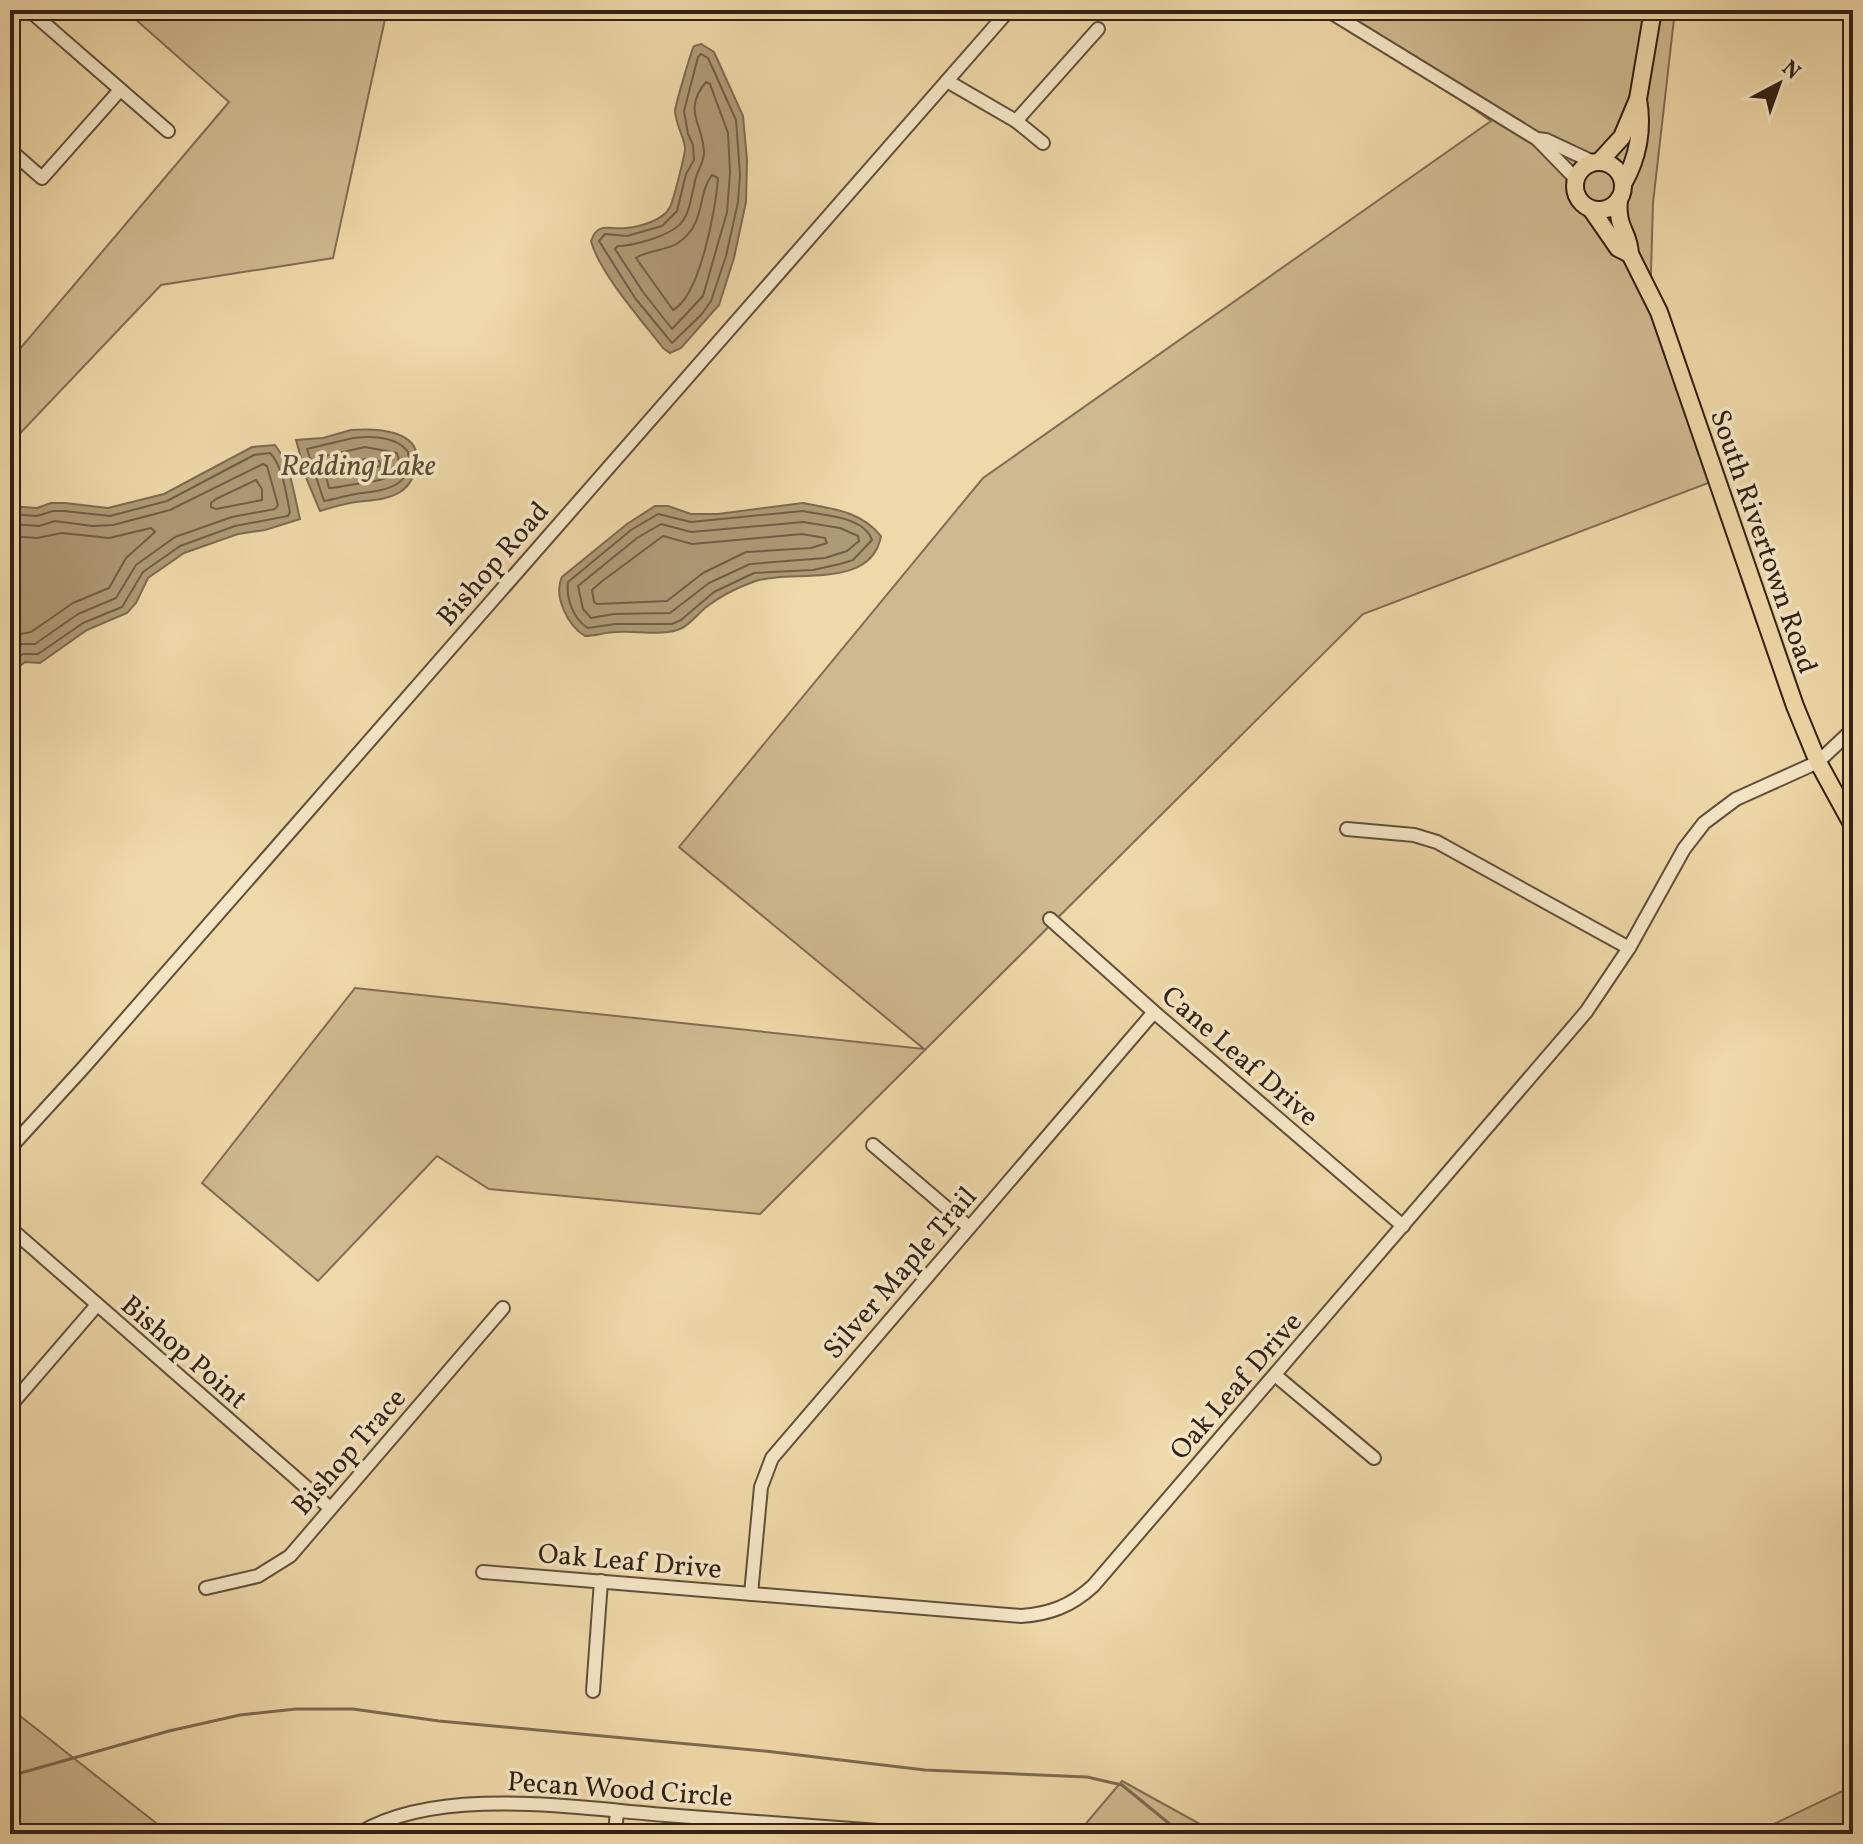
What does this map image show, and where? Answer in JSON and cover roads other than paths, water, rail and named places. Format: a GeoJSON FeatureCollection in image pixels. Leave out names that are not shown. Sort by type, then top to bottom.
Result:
{"type":"FeatureCollection","features":[{"type":"Feature","properties":{"kind":"main road"},"geometry":{"type":"LineString","coordinates":[[1630,254],[1618,248],[1591,209],[1579,199],[1574,185],[1575,178],[1585,165],[1596,161],[1622,137],[1638,99],[1653,10]]}},
{"type":"Feature","properties":{"kind":"main road"},"geometry":{"type":"LineString","coordinates":[[1591,209],[1606,209],[1621,192],[1635,156],[1642,120],[1638,99]]}},
{"type":"Feature","properties":{"kind":"main road"},"geometry":{"type":"LineString","coordinates":[[1596,161],[1619,171],[1619,225],[1630,254]]}},
{"type":"Feature","properties":{"kind":"main road","name":"South Rivertown Road"},"geometry":{"type":"LineString","coordinates":[[1630,254],[1659,312],[1795,706],[1818,762],[1853,826]]}},
{"type":"Feature","properties":{"kind":"street"},"geometry":{"type":"LineString","coordinates":[[29,10],[168,131]]}},
{"type":"Feature","properties":{"kind":"street","name":"Bishop Road"},"geometry":{"type":"LineString","coordinates":[[10,1148],[95,1055],[1009,10]]}},
{"type":"Feature","properties":{"kind":"street"},"geometry":{"type":"LineString","coordinates":[[1327,10],[1537,139],[1575,178]]}},
{"type":"Feature","properties":{"kind":"street"},"geometry":{"type":"LineString","coordinates":[[1016,121],[1098,29]]}},
{"type":"Feature","properties":{"kind":"street"},"geometry":{"type":"LineString","coordinates":[[947,81],[1016,121],[1043,143]]}},
{"type":"Feature","properties":{"kind":"street"},"geometry":{"type":"LineString","coordinates":[[10,150],[42,178],[120,90]]}},
{"type":"Feature","properties":{"kind":"street"},"geometry":{"type":"LineString","coordinates":[[1537,139],[1596,161]]}},
{"type":"Feature","properties":{"kind":"street","name":"Oak Leaf Drive"},"geometry":{"type":"LineString","coordinates":[[483,1572],[1021,1616],[1041,1615],[1061,1609],[1093,1586],[1586,1012],[1629,948],[1684,849],[1704,823],[1736,799],[1818,762],[1853,729]]}},
{"type":"Feature","properties":{"kind":"street"},"geometry":{"type":"LineString","coordinates":[[1347,829],[1414,835],[1437,842],[1629,948]]}},
{"type":"Feature","properties":{"kind":"street","name":"Cane Leaf Drive"},"geometry":{"type":"LineString","coordinates":[[1050,919],[1403,1226]]}},
{"type":"Feature","properties":{"kind":"street","name":"Silver Maple Trail"},"geometry":{"type":"LineString","coordinates":[[751,1594],[761,1487],[772,1458],[1154,1012]]}},
{"type":"Feature","properties":{"kind":"street"},"geometry":{"type":"LineString","coordinates":[[873,1145],[969,1227]]}},
{"type":"Feature","properties":{"kind":"street","name":"Bishop Point"},"geometry":{"type":"LineString","coordinates":[[10,1228],[330,1508]]}},
{"type":"Feature","properties":{"kind":"street"},"geometry":{"type":"LineString","coordinates":[[10,1406],[97,1305]]}},
{"type":"Feature","properties":{"kind":"street","name":"Bishop Trace"},"geometry":{"type":"LineString","coordinates":[[206,1588],[258,1576],[290,1556],[503,1308]]}},
{"type":"Feature","properties":{"kind":"street"},"geometry":{"type":"LineString","coordinates":[[1275,1375],[1374,1458]]}},
{"type":"Feature","properties":{"kind":"street"},"geometry":{"type":"LineString","coordinates":[[593,1691],[601,1581]]}},
{"type":"Feature","properties":{"kind":"street","name":"Pecan Wood Circle"},"geometry":{"type":"LineString","coordinates":[[358,1834],[375,1824],[430,1809],[503,1802],[617,1811],[746,1828],[879,1831],[883,1834]]}},
{"type":"Feature","properties":{"kind":"street"},"geometry":{"type":"LineString","coordinates":[[615,1834],[617,1811]]}},
{"type":"Feature","properties":{"kind":"water"},"geometry":{"type":"Polygon","coordinates":[[[701,44],[714,52],[743,116],[747,160],[746,202],[734,258],[719,305],[681,348],[670,353],[612,281],[591,241],[601,229],[644,224],[663,216],[670,207],[685,147],[675,111],[692,50],[701,44]]]}},
{"type":"Feature","properties":{"kind":"water","name":"Redding Lake"},"geometry":{"type":"Polygon","coordinates":[[[351,430],[385,431],[406,438],[417,454],[413,477],[403,490],[389,497],[320,511],[296,440],[323,438],[351,430]]]}},
{"type":"Feature","properties":{"kind":"water","name":"Redding Lake"},"geometry":{"type":"Polygon","coordinates":[[[275,445],[288,471],[300,519],[265,530],[238,534],[184,553],[148,578],[136,603],[127,613],[87,630],[40,663],[25,662],[10,674],[10,506],[37,508],[51,503],[65,503],[108,508],[164,494],[252,447],[275,445]]]}},
{"type":"Feature","properties":{"kind":"water"},"geometry":{"type":"Polygon","coordinates":[[[803,503],[836,509],[865,521],[881,536],[874,553],[862,565],[846,571],[768,578],[747,584],[716,600],[675,631],[612,632],[585,636],[573,625],[564,610],[559,593],[562,577],[627,524],[655,506],[668,506],[691,514],[718,514],[803,503]]]}},
{"type":"Feature","properties":{"kind":"waterway"},"geometry":{"type":"LineString","coordinates":[[10,1776],[169,1731],[240,1715],[296,1709],[353,1709],[439,1721],[765,1751],[925,1770],[1087,1777],[1122,1785],[1182,1834]]}}]}
